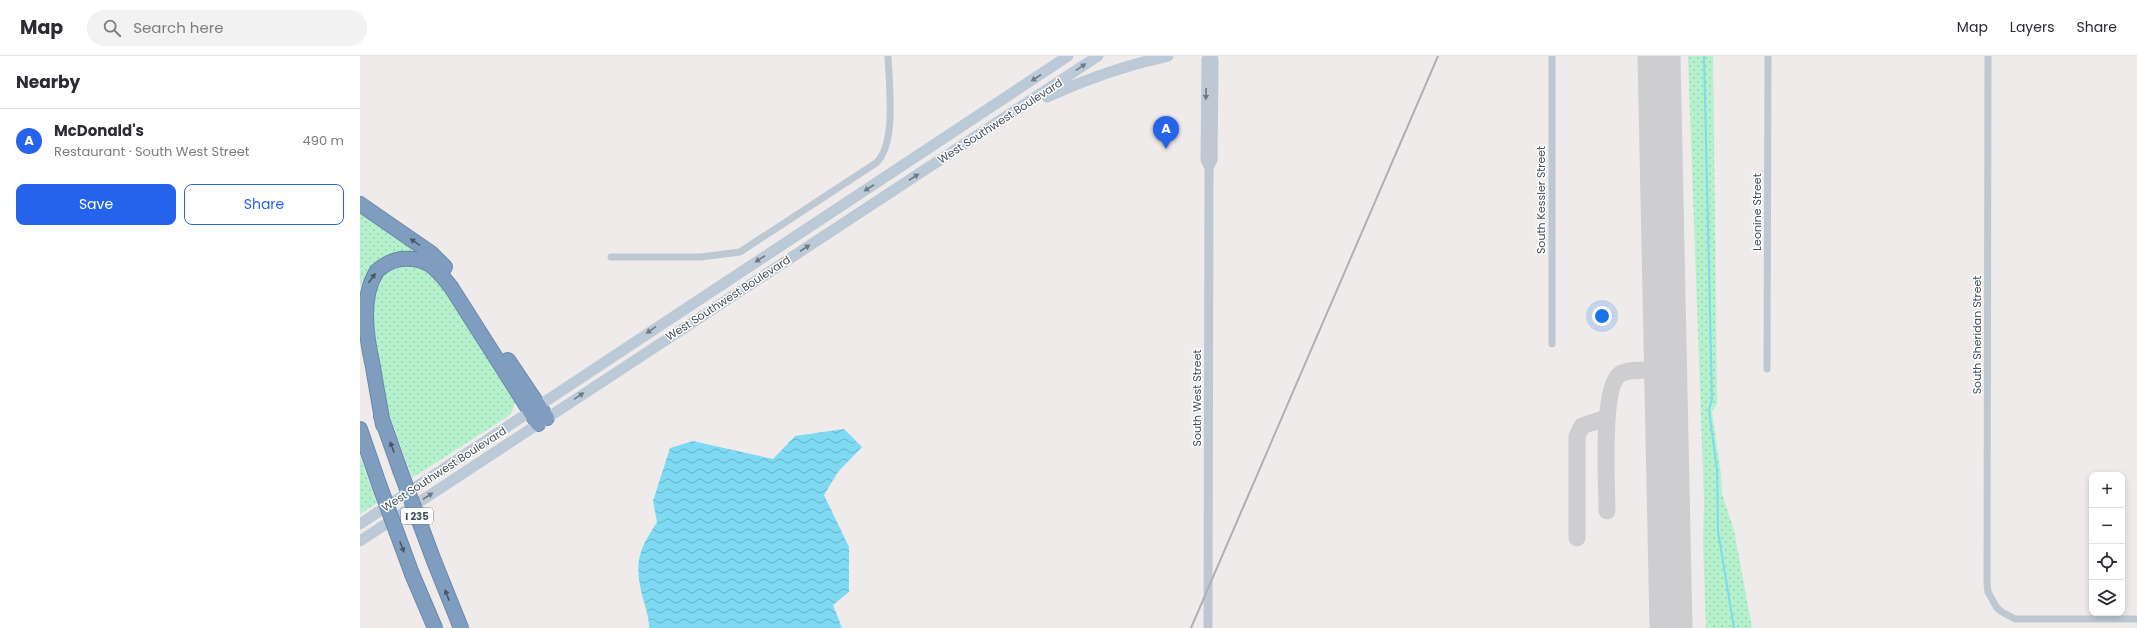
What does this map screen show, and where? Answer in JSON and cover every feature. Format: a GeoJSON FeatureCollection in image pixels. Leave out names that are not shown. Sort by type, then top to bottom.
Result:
{"type":"FeatureCollection","features":[{"type":"Feature","properties":{"kind":"highway"},"geometry":{"type":"LineString","coordinates":[[360,204],[439,260],[463,292],[534,409]]}},
{"type":"Feature","properties":{"kind":"highway"},"geometry":{"type":"LineString","coordinates":[[383,425],[364,322],[363,304],[365,290],[371,278],[388,263],[399,259],[414,259],[426,262],[436,268],[451,287],[542,421]]}},
{"type":"Feature","properties":{"kind":"highway","name":"I 235"},"geometry":{"type":"LineString","coordinates":[[360,351],[383,425],[461,628]]}},
{"type":"Feature","properties":{"kind":"highway","name":"I 235"},"geometry":{"type":"LineString","coordinates":[[360,429],[370,461],[412,574],[435,628]]}},
{"type":"Feature","properties":{"kind":"highway"},"geometry":{"type":"LineString","coordinates":[[360,440],[370,461]]}},
{"type":"Feature","properties":{"kind":"main road","name":"West Southwest Boulevard"},"geometry":{"type":"LineString","coordinates":[[360,524],[1068,56]]}},
{"type":"Feature","properties":{"kind":"main road","name":"West Southwest Boulevard"},"geometry":{"type":"LineString","coordinates":[[360,541],[1098,56]]}},
{"type":"Feature","properties":{"kind":"main road"},"geometry":{"type":"LineString","coordinates":[[1012,113],[1077,83],[1144,61],[1168,56]]}},
{"type":"Feature","properties":{"kind":"street"},"geometry":{"type":"LineString","coordinates":[[610,257],[701,256],[740,252],[876,163],[885,151],[889,130],[888,56]]}},
{"type":"Feature","properties":{"kind":"street","name":"South West Street"},"geometry":{"type":"LineString","coordinates":[[1208,56],[1206,58],[1205,160],[1210,168]]}},
{"type":"Feature","properties":{"kind":"street","name":"South West Street"},"geometry":{"type":"LineString","coordinates":[[1208,628],[1210,168],[1213,157],[1214,72],[1214,58],[1212,56]]}},
{"type":"Feature","properties":{"kind":"street","name":"South Kessler Street"},"geometry":{"type":"LineString","coordinates":[[1552,56],[1552,344]]}},
{"type":"Feature","properties":{"kind":"street","name":"Leonine Street"},"geometry":{"type":"LineString","coordinates":[[1767,369],[1768,56]]}},
{"type":"Feature","properties":{"kind":"street","name":"South Sheridan Street"},"geometry":{"type":"LineString","coordinates":[[1988,56],[1987,584],[1990,596],[1999,610],[2015,619],[2137,619]]}},
{"type":"Feature","properties":{"kind":"green space"},"geometry":{"type":"Polygon","coordinates":[[[1688,56],[1713,56],[1717,404],[1712,412],[1721,474],[1722,494],[1734,530],[1752,628],[1706,628],[1703,543],[1704,500],[1688,56]]]}},
{"type":"Feature","properties":{"kind":"green space"},"geometry":{"type":"Polygon","coordinates":[[[360,210],[424,253],[385,260],[377,264],[370,269],[364,277],[360,288],[360,210]]]}},
{"type":"Feature","properties":{"kind":"green space"},"geometry":{"type":"Polygon","coordinates":[[[400,264],[428,268],[441,281],[515,402],[512,412],[507,417],[412,478],[388,410],[367,316],[376,278],[400,264]]]}},
{"type":"Feature","properties":{"kind":"green space"},"geometry":{"type":"Polygon","coordinates":[[[360,457],[377,503],[360,514],[360,457]]]}},
{"type":"Feature","properties":{"kind":"water"},"geometry":{"type":"Polygon","coordinates":[[[844,429],[862,447],[838,472],[824,495],[849,547],[849,592],[833,605],[842,628],[649,628],[648,615],[642,595],[638,573],[638,564],[642,548],[657,522],[653,501],[670,448],[693,441],[773,459],[795,436],[844,429]]]}},
{"type":"Feature","properties":{"kind":"waterway"},"geometry":{"type":"LineString","coordinates":[[1704,56],[1712,399],[1709,410],[1717,470],[1718,531],[1734,628]]}},
{"type":"Feature","properties":{"kind":"taxiway"},"geometry":{"type":"LineString","coordinates":[[1607,511],[1606,437],[1610,395],[1615,381],[1622,373],[1627,371],[1665,371]]}},
{"type":"Feature","properties":{"kind":"taxiway"},"geometry":{"type":"LineString","coordinates":[[1577,538],[1577,436],[1582,426],[1606,418]]}},
{"type":"Feature","properties":{"kind":"runway"},"geometry":{"type":"LineString","coordinates":[[1659,56],[1671,628]]}},
{"type":"Feature","properties":{"kind":"railway"},"geometry":{"type":"LineString","coordinates":[[1191,628],[1438,56]]}},
{"type":"Feature","properties":{"kind":"place","name":"McDonald's"},"geometry":{"type":"Point","coordinates":[1166,149]}}]}
